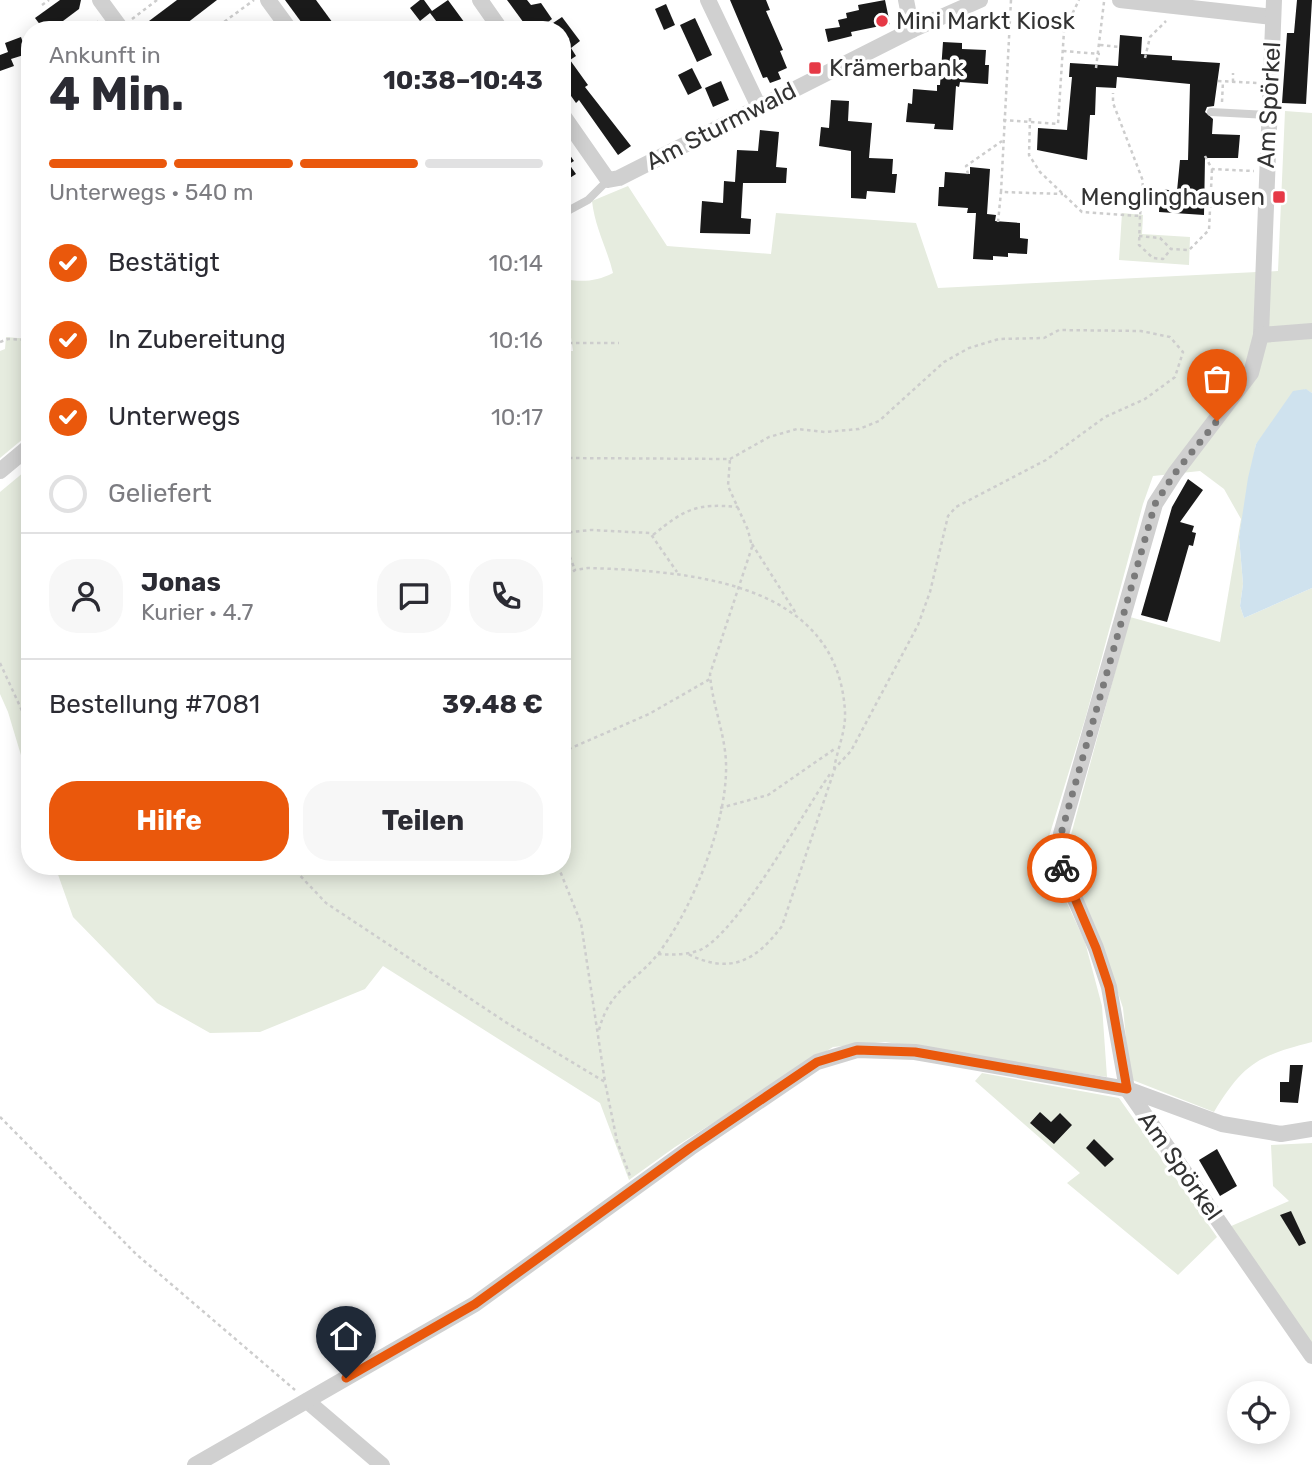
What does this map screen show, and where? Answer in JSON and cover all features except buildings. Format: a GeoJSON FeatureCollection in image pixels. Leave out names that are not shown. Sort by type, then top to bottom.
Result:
{"type":"FeatureCollection","features":[{"type":"Feature","properties":{"kind":"street"},"geometry":{"type":"LineString","coordinates":[[100,0],[116,21]]}},
{"type":"Feature","properties":{"kind":"street"},"geometry":{"type":"LineString","coordinates":[[268,0],[283,21]]}},
{"type":"Feature","properties":{"kind":"street"},"geometry":{"type":"LineString","coordinates":[[480,0],[495,21]]}},
{"type":"Feature","properties":{"kind":"street"},"geometry":{"type":"LineString","coordinates":[[708,0],[759,107]]}},
{"type":"Feature","properties":{"kind":"street"},"geometry":{"type":"LineString","coordinates":[[906,0],[912,30]]}},
{"type":"Feature","properties":{"kind":"street","name":"Am Sturmwald"},"geometry":{"type":"LineString","coordinates":[[608,180],[619,178],[912,30],[980,0]]}},
{"type":"Feature","properties":{"kind":"street"},"geometry":{"type":"LineString","coordinates":[[1120,0],[1180,6],[1274,8]]}},
{"type":"Feature","properties":{"kind":"street","name":"Am Spörkel"},"geometry":{"type":"LineString","coordinates":[[1274,8],[1265,172],[1261,335],[1251,373],[1175,473],[1155,504],[1061,834],[1060,864],[1096,948],[1109,987],[1127,1089],[1312,1356]]}},
{"type":"Feature","properties":{"kind":"street"},"geometry":{"type":"LineString","coordinates":[[571,127],[608,180]]}},
{"type":"Feature","properties":{"kind":"street"},"geometry":{"type":"LineString","coordinates":[[1261,335],[1312,331]]}},
{"type":"Feature","properties":{"kind":"street"},"geometry":{"type":"LineString","coordinates":[[0,471],[21,454]]}},
{"type":"Feature","properties":{"kind":"street"},"geometry":{"type":"LineString","coordinates":[[195,1465],[475,1304],[817,1062],[857,1050],[915,1052],[1127,1089],[1223,1124],[1281,1134],[1312,1129]]}},
{"type":"Feature","properties":{"kind":"street"},"geometry":{"type":"LineString","coordinates":[[307,1401],[382,1465]]}},
{"type":"Feature","properties":{"kind":"lane"},"geometry":{"type":"LineString","coordinates":[[1211,112],[1268,115]]}},
{"type":"Feature","properties":{"kind":"lane"},"geometry":{"type":"LineString","coordinates":[[571,209],[588,200],[608,180]]}},
{"type":"Feature","properties":{"kind":"path"},"geometry":{"type":"LineString","coordinates":[[42,5],[49,0]]}},
{"type":"Feature","properties":{"kind":"path"},"geometry":{"type":"LineString","coordinates":[[130,21],[158,0]]}},
{"type":"Feature","properties":{"kind":"path"},"geometry":{"type":"LineString","coordinates":[[225,21],[254,0]]}},
{"type":"Feature","properties":{"kind":"path"},"geometry":{"type":"LineString","coordinates":[[998,222],[1011,0]]}},
{"type":"Feature","properties":{"kind":"path"},"geometry":{"type":"LineString","coordinates":[[1003,120],[1058,124],[1064,31],[1079,0]]}},
{"type":"Feature","properties":{"kind":"path"},"geometry":{"type":"LineString","coordinates":[[1096,68],[1100,54],[1105,0]]}},
{"type":"Feature","properties":{"kind":"path"},"geometry":{"type":"LineString","coordinates":[[1145,58],[1150,37],[1180,6]]}},
{"type":"Feature","properties":{"kind":"path"},"geometry":{"type":"LineString","coordinates":[[1100,45],[1119,47]]}},
{"type":"Feature","properties":{"kind":"path"},"geometry":{"type":"LineString","coordinates":[[1063,51],[1100,54]]}},
{"type":"Feature","properties":{"kind":"path"},"geometry":{"type":"LineString","coordinates":[[1233,73],[1233,82]]}},
{"type":"Feature","properties":{"kind":"path"},"geometry":{"type":"LineString","coordinates":[[1221,113],[1221,81],[1269,84]]}},
{"type":"Feature","properties":{"kind":"path"},"geometry":{"type":"LineString","coordinates":[[1114,93],[1113,103],[1143,181],[1139,245],[1153,258],[1163,259],[1171,249]]}},
{"type":"Feature","properties":{"kind":"path"},"geometry":{"type":"LineString","coordinates":[[1031,120],[1029,155],[1040,173],[1082,212],[1140,216]]}},
{"type":"Feature","properties":{"kind":"path"},"geometry":{"type":"LineString","coordinates":[[968,174],[966,166],[1002,141]]}},
{"type":"Feature","properties":{"kind":"path"},"geometry":{"type":"LineString","coordinates":[[1139,236],[1160,238],[1171,249],[1189,250],[1209,230],[1212,169],[1205,156]]}},
{"type":"Feature","properties":{"kind":"path"},"geometry":{"type":"LineString","coordinates":[[1212,169],[1265,172]]}},
{"type":"Feature","properties":{"kind":"path"},"geometry":{"type":"LineString","coordinates":[[1001,192],[1063,194]]}},
{"type":"Feature","properties":{"kind":"path"},"geometry":{"type":"LineString","coordinates":[[571,458],[730,459],[769,437],[797,429],[859,429],[879,421],[944,362],[969,348],[999,339],[1044,338],[1059,330],[1141,331],[1170,337],[1183,352],[1175,377],[1146,399],[1105,417],[1046,460],[967,502],[948,516],[930,592],[918,625],[851,751],[835,768],[731,922],[702,949],[688,954],[658,954]]}},
{"type":"Feature","properties":{"kind":"path"},"geometry":{"type":"LineString","coordinates":[[0,342],[21,340]]}},
{"type":"Feature","properties":{"kind":"path"},"geometry":{"type":"LineString","coordinates":[[571,343],[619,343]]}},
{"type":"Feature","properties":{"kind":"path"},"geometry":{"type":"LineString","coordinates":[[688,954],[703,961],[725,964],[748,960],[767,946],[782,926],[835,768],[845,727],[841,683],[816,633],[800,617],[751,541],[728,486],[730,459]]}},
{"type":"Feature","properties":{"kind":"path"},"geometry":{"type":"LineString","coordinates":[[571,533],[591,530],[653,535],[690,508],[712,505],[738,507]]}},
{"type":"Feature","properties":{"kind":"path"},"geometry":{"type":"LineString","coordinates":[[653,535],[677,572]]}},
{"type":"Feature","properties":{"kind":"path"},"geometry":{"type":"LineString","coordinates":[[599,1030],[603,1016],[621,987],[658,954],[685,912],[704,864],[720,808],[726,761],[710,680],[751,558],[751,541]]}},
{"type":"Feature","properties":{"kind":"path"},"geometry":{"type":"LineString","coordinates":[[571,559],[575,569]]}},
{"type":"Feature","properties":{"kind":"path"},"geometry":{"type":"LineString","coordinates":[[571,572],[575,569],[677,572],[740,588],[800,617]]}},
{"type":"Feature","properties":{"kind":"path"},"geometry":{"type":"LineString","coordinates":[[0,663],[21,708]]}},
{"type":"Feature","properties":{"kind":"path"},"geometry":{"type":"LineString","coordinates":[[571,748],[649,714],[710,680]]}},
{"type":"Feature","properties":{"kind":"path"},"geometry":{"type":"LineString","coordinates":[[720,808],[768,795],[838,747]]}},
{"type":"Feature","properties":{"kind":"path"},"geometry":{"type":"LineString","coordinates":[[300,875],[326,903],[507,1023],[605,1082]]}},
{"type":"Feature","properties":{"kind":"path"},"geometry":{"type":"LineString","coordinates":[[562,875],[576,904],[581,923],[605,1082],[618,1141],[634,1189]]}},
{"type":"Feature","properties":{"kind":"path"},"geometry":{"type":"LineString","coordinates":[[0,1117],[136,1254],[307,1401]]}},
{"type":"Feature","properties":{"kind":"shaded area"},"geometry":{"type":"Polygon","coordinates":[[[1285,111],[1312,113],[1312,393],[1305,389],[1256,444],[1239,537],[1243,584],[1240,606],[1244,618],[1312,588],[1312,1042],[1278,1052],[1254,1064],[1234,1082],[1214,1112],[1130,1079],[1123,1008],[1101,941],[1068,869],[1069,842],[1130,617],[1220,642],[1241,519],[1224,489],[1200,471],[1153,476],[1143,504],[1086,716],[1044,853],[1085,942],[1102,1006],[1107,1077],[885,1042],[833,1047],[675,1147],[629,1180],[600,1103],[383,966],[365,989],[260,1032],[210,1033],[157,1003],[73,917],[58,875],[571,875],[571,280],[601,278],[613,273],[592,201],[628,186],[667,246],[771,254],[776,213],[916,223],[938,288],[1278,271],[1285,111]]]}},
{"type":"Feature","properties":{"kind":"shaded area"},"geometry":{"type":"Polygon","coordinates":[[[1122,213],[1143,215],[1142,234],[1190,237],[1189,265],[1119,260],[1122,213]]]}},
{"type":"Feature","properties":{"kind":"shaded area"},"geometry":{"type":"Polygon","coordinates":[[[6,337],[21,338],[21,440],[0,458],[0,351],[5,349],[6,337]]]}},
{"type":"Feature","properties":{"kind":"shaded area"},"geometry":{"type":"Polygon","coordinates":[[[21,474],[21,755],[0,694],[0,492],[21,474]]]}},
{"type":"Feature","properties":{"kind":"shaded area"},"geometry":{"type":"Polygon","coordinates":[[[982,1073],[1119,1098],[1217,1237],[1178,1275],[1067,1183],[1080,1173],[975,1081],[982,1073]]]}},
{"type":"Feature","properties":{"kind":"shaded area"},"geometry":{"type":"Polygon","coordinates":[[[1312,1143],[1312,1347],[1229,1227],[1289,1201],[1273,1186],[1271,1145],[1312,1143]]]}},
{"type":"Feature","properties":{"kind":"water"},"geometry":{"type":"Polygon","coordinates":[[[1306,389],[1312,393],[1312,588],[1244,618],[1240,606],[1243,584],[1239,537],[1256,444],[1293,391],[1306,389]]]}},
{"type":"Feature","properties":{"kind":"way so far"},"geometry":{"type":"LineString","coordinates":[[1062,868],[1061,834],[1155,504],[1175,473],[1217,421]]}},
{"type":"Feature","properties":{"kind":"place","name":"Mini Markt Kiosk"},"geometry":{"type":"Point","coordinates":[882,21]}},
{"type":"Feature","properties":{"kind":"place","name":"Krämerbank"},"geometry":{"type":"Point","coordinates":[815,68]}},
{"type":"Feature","properties":{"kind":"place","name":"Menglinghausen"},"geometry":{"type":"Point","coordinates":[1279,197]}},
{"type":"Feature","properties":{"kind":"route"},"geometry":{"type":"LineString","coordinates":[[346,1378],[475,1304],[690,1148],[817,1062],[857,1050],[915,1052],[1127,1089],[1119,1057],[1109,987],[1096,948],[1062,868]]}}]}
